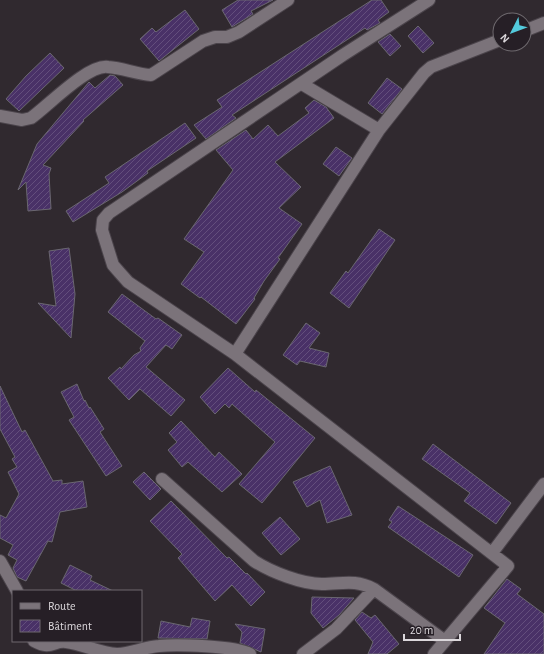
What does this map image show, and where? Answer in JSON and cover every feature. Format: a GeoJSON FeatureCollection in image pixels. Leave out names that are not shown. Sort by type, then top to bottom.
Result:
{"type":"FeatureCollection","features":[{"type":"Feature","properties":{"kind":"street"},"geometry":{"type":"LineString","coordinates":[[0,116],[22,120],[30,118],[76,81],[94,70],[106,66],[151,75],[203,41],[215,37],[227,37],[239,32],[288,0]]}},
{"type":"Feature","properties":{"kind":"street"},"geometry":{"type":"LineString","coordinates":[[429,0],[343,55],[116,209],[103,220],[102,230],[113,265],[128,282],[235,354],[508,566],[434,654]]}},
{"type":"Feature","properties":{"kind":"street"},"geometry":{"type":"LineString","coordinates":[[532,28],[544,24]]}},
{"type":"Feature","properties":{"kind":"street"},"geometry":{"type":"LineString","coordinates":[[235,354],[379,130],[424,73],[431,67],[492,43]]}},
{"type":"Feature","properties":{"kind":"street"},"geometry":{"type":"LineString","coordinates":[[302,84],[379,130]]}},
{"type":"Feature","properties":{"kind":"street"},"geometry":{"type":"LineString","coordinates":[[162,479],[254,561],[265,568],[310,583],[357,582],[374,589],[445,641]]}},
{"type":"Feature","properties":{"kind":"street"},"geometry":{"type":"LineString","coordinates":[[492,553],[544,484]]}},
{"type":"Feature","properties":{"kind":"street"},"geometry":{"type":"LineString","coordinates":[[0,561],[16,590]]}},
{"type":"Feature","properties":{"kind":"street"},"geometry":{"type":"LineString","coordinates":[[303,654],[332,633],[374,589]]}},
{"type":"Feature","properties":{"kind":"street"},"geometry":{"type":"LineString","coordinates":[[36,642],[44,646],[51,646],[61,642]]}},
{"type":"Feature","properties":{"kind":"street"},"geometry":{"type":"LineString","coordinates":[[67,642],[100,652],[116,654],[158,646],[235,649],[250,654]]}},
{"type":"Feature","properties":{"kind":"building"},"geometry":{"type":"Polygon","coordinates":[[[238,0],[273,0],[251,11],[253,14],[232,27],[222,10],[238,0]]]}},
{"type":"Feature","properties":{"kind":"building"},"geometry":{"type":"Polygon","coordinates":[[[372,0],[381,0],[389,12],[378,20],[380,23],[367,30],[365,28],[232,115],[236,118],[206,139],[194,125],[222,107],[217,100],[372,0]]]}},
{"type":"Feature","properties":{"kind":"building"},"geometry":{"type":"Polygon","coordinates":[[[185,10],[199,29],[159,61],[140,39],[152,28],[156,32],[185,10]]]}},
{"type":"Feature","properties":{"kind":"building"},"geometry":{"type":"Polygon","coordinates":[[[418,26],[434,43],[423,53],[408,36],[418,26]]]}},
{"type":"Feature","properties":{"kind":"building"},"geometry":{"type":"Polygon","coordinates":[[[390,34],[401,46],[390,56],[378,42],[390,34]]]}},
{"type":"Feature","properties":{"kind":"building"},"geometry":{"type":"Polygon","coordinates":[[[50,53],[64,68],[19,111],[6,99],[26,76],[50,53]]]}},
{"type":"Feature","properties":{"kind":"building"},"geometry":{"type":"Polygon","coordinates":[[[110,75],[115,76],[123,85],[83,120],[84,121],[43,165],[51,168],[49,174],[51,209],[28,211],[26,182],[18,190],[37,144],[89,82],[95,88],[110,75]]]}},
{"type":"Feature","properties":{"kind":"building"},"geometry":{"type":"Polygon","coordinates":[[[387,78],[402,89],[382,114],[368,103],[387,78]]]}},
{"type":"Feature","properties":{"kind":"building"},"geometry":{"type":"Polygon","coordinates":[[[314,100],[326,107],[334,118],[275,162],[301,187],[279,208],[302,224],[278,258],[280,259],[264,281],[254,298],[255,299],[236,324],[201,297],[200,298],[181,284],[204,252],[184,239],[233,170],[216,150],[246,130],[253,139],[268,125],[278,136],[309,113],[305,108],[314,100]]]}},
{"type":"Feature","properties":{"kind":"building"},"geometry":{"type":"Polygon","coordinates":[[[185,123],[196,138],[147,171],[148,173],[122,192],[73,222],[66,211],[109,183],[105,177],[185,123]]]}},
{"type":"Feature","properties":{"kind":"building"},"geometry":{"type":"Polygon","coordinates":[[[336,147],[352,158],[339,176],[323,164],[336,147]]]}},
{"type":"Feature","properties":{"kind":"building"},"geometry":{"type":"Polygon","coordinates":[[[379,229],[395,240],[349,308],[330,293],[346,271],[348,273],[379,229]]]}},
{"type":"Feature","properties":{"kind":"building"},"geometry":{"type":"Polygon","coordinates":[[[69,248],[75,294],[71,338],[38,303],[56,306],[49,251],[69,248]]]}},
{"type":"Feature","properties":{"kind":"building"},"geometry":{"type":"Polygon","coordinates":[[[122,294],[156,319],[158,318],[182,335],[172,349],[166,345],[146,367],[185,400],[171,416],[140,389],[129,400],[108,378],[120,367],[121,369],[134,355],[141,351],[140,348],[145,341],[108,312],[122,294]]]}},
{"type":"Feature","properties":{"kind":"building"},"geometry":{"type":"Polygon","coordinates":[[[306,323],[320,333],[309,348],[329,353],[326,367],[300,361],[297,365],[283,355],[306,323]]]}},
{"type":"Feature","properties":{"kind":"building"},"geometry":{"type":"Polygon","coordinates":[[[228,368],[255,392],[256,390],[315,438],[262,503],[239,484],[275,442],[232,404],[229,408],[225,404],[215,414],[200,397],[228,368]]]}},
{"type":"Feature","properties":{"kind":"building"},"geometry":{"type":"Polygon","coordinates":[[[77,384],[84,401],[85,400],[104,429],[100,432],[122,466],[106,476],[69,420],[74,417],[61,392],[77,384]]]}},
{"type":"Feature","properties":{"kind":"building"},"geometry":{"type":"Polygon","coordinates":[[[0,386],[22,432],[25,430],[53,481],[62,480],[62,484],[83,481],[87,507],[60,512],[52,542],[48,541],[26,581],[17,577],[13,568],[17,560],[8,555],[13,545],[0,538],[0,515],[6,518],[19,494],[8,472],[17,467],[12,459],[15,457],[0,429],[0,386]]]}},
{"type":"Feature","properties":{"kind":"building"},"geometry":{"type":"Polygon","coordinates":[[[181,421],[215,457],[219,452],[242,474],[222,492],[188,462],[182,467],[168,450],[177,442],[169,433],[181,421]]]}},
{"type":"Feature","properties":{"kind":"building"},"geometry":{"type":"Polygon","coordinates":[[[433,444],[511,503],[496,524],[464,501],[470,493],[422,459],[433,444]]]}},
{"type":"Feature","properties":{"kind":"building"},"geometry":{"type":"Polygon","coordinates":[[[330,466],[352,515],[327,523],[320,500],[307,507],[293,482],[330,466]]]}},
{"type":"Feature","properties":{"kind":"building"},"geometry":{"type":"Polygon","coordinates":[[[144,472],[161,489],[150,500],[133,482],[144,472]]]}},
{"type":"Feature","properties":{"kind":"building"},"geometry":{"type":"Polygon","coordinates":[[[171,501],[227,558],[229,557],[246,574],[247,573],[265,592],[251,606],[232,585],[215,601],[178,558],[182,554],[150,521],[171,501]]]}},
{"type":"Feature","properties":{"kind":"building"},"geometry":{"type":"Polygon","coordinates":[[[398,506],[473,555],[459,577],[388,527],[392,522],[389,520],[398,506]]]}},
{"type":"Feature","properties":{"kind":"building"},"geometry":{"type":"Polygon","coordinates":[[[280,517],[300,539],[281,555],[262,533],[280,517]]]}},
{"type":"Feature","properties":{"kind":"building"},"geometry":{"type":"Polygon","coordinates":[[[70,565],[92,576],[90,580],[111,590],[75,590],[61,583],[70,565]]]}},
{"type":"Feature","properties":{"kind":"building"},"geometry":{"type":"Polygon","coordinates":[[[507,579],[521,589],[517,594],[544,614],[544,654],[484,654],[505,623],[484,608],[507,579]]]}},
{"type":"Feature","properties":{"kind":"building"},"geometry":{"type":"Polygon","coordinates":[[[312,597],[354,598],[339,615],[323,628],[311,613],[312,597]]]}},
{"type":"Feature","properties":{"kind":"building"},"geometry":{"type":"Polygon","coordinates":[[[362,612],[371,618],[375,615],[399,644],[387,654],[368,654],[373,642],[355,620],[362,612]]]}},
{"type":"Feature","properties":{"kind":"building"},"geometry":{"type":"Polygon","coordinates":[[[192,618],[210,621],[207,639],[158,638],[161,621],[190,627],[192,618]]]}},
{"type":"Feature","properties":{"kind":"building"},"geometry":{"type":"Polygon","coordinates":[[[235,624],[265,629],[261,652],[240,643],[242,632],[235,624]]]}}]}
